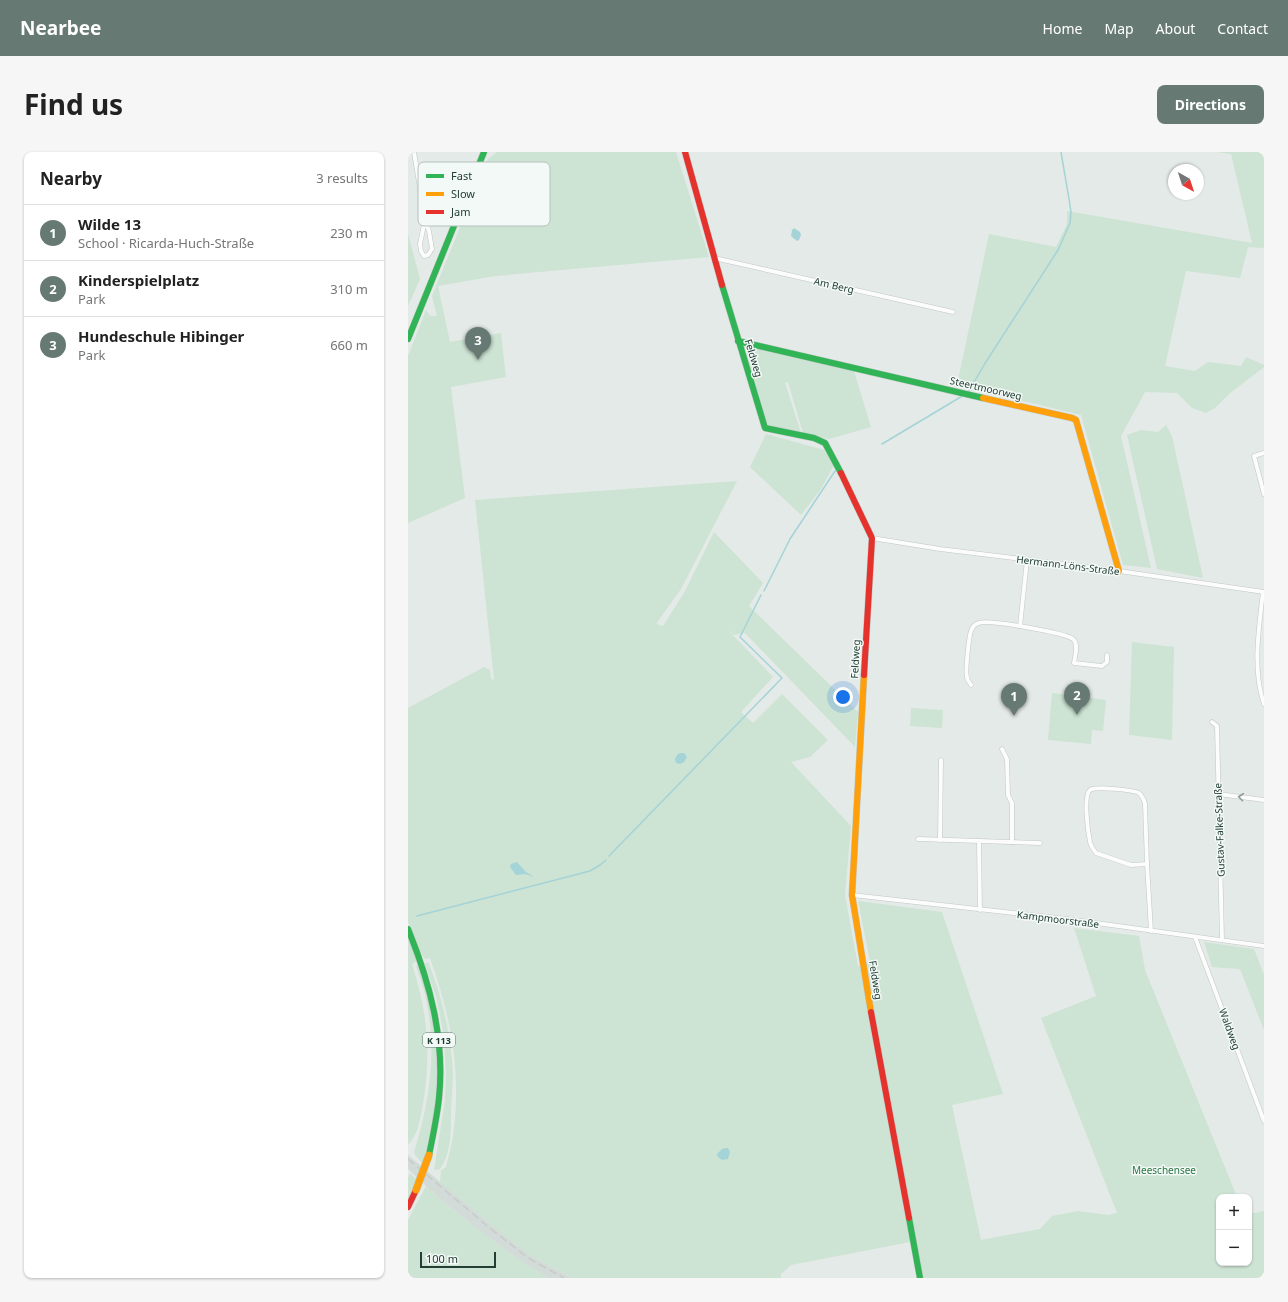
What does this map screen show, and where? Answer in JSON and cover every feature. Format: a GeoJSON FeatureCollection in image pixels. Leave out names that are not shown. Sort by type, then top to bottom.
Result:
{"type":"FeatureCollection","features":[{"type":"Feature","properties":{"kind":"street"},"geometry":{"type":"LineString","coordinates":[[414,152],[418,177]]}},
{"type":"Feature","properties":{"kind":"street"},"geometry":{"type":"LineString","coordinates":[[480,162],[484,152]]}},
{"type":"Feature","properties":{"kind":"street","name":"Feldweg"},"geometry":{"type":"LineString","coordinates":[[685,152],[714,258],[764,428],[814,438],[825,443],[872,538],[852,895],[873,1022],[920,1278]]}},
{"type":"Feature","properties":{"kind":"street"},"geometry":{"type":"LineString","coordinates":[[423,226],[420,244],[421,251],[424,256],[428,255],[432,249],[426,226]]}},
{"type":"Feature","properties":{"kind":"street"},"geometry":{"type":"LineString","coordinates":[[408,338],[454,226]]}},
{"type":"Feature","properties":{"kind":"street","name":"Am Berg"},"geometry":{"type":"LineString","coordinates":[[714,258],[953,312]]}},
{"type":"Feature","properties":{"kind":"street","name":"Steertmoorweg"},"geometry":{"type":"LineString","coordinates":[[738,341],[1076,420],[1119,571]]}},
{"type":"Feature","properties":{"kind":"street"},"geometry":{"type":"LineString","coordinates":[[1264,453],[1254,456],[1264,494]]}},
{"type":"Feature","properties":{"kind":"street","name":"Hermann-Löns-Straße"},"geometry":{"type":"LineString","coordinates":[[872,538],[1263,592]]}},
{"type":"Feature","properties":{"kind":"street"},"geometry":{"type":"LineString","coordinates":[[1020,626],[1027,560]]}},
{"type":"Feature","properties":{"kind":"street"},"geometry":{"type":"LineString","coordinates":[[1263,592],[1258,649],[1260,689],[1264,704]]}},
{"type":"Feature","properties":{"kind":"street"},"geometry":{"type":"LineString","coordinates":[[971,685],[966,677],[969,635],[974,626],[979,623],[985,622],[1020,626],[1059,634],[1074,639],[1077,645],[1074,662],[1102,666],[1107,662],[1107,655]]}},
{"type":"Feature","properties":{"kind":"street","name":"Gustav-Falke-Straße"},"geometry":{"type":"LineString","coordinates":[[1212,722],[1217,726],[1222,940]]}},
{"type":"Feature","properties":{"kind":"street"},"geometry":{"type":"LineString","coordinates":[[1002,750],[1007,759],[1008,795],[1012,803],[1012,842]]}},
{"type":"Feature","properties":{"kind":"street"},"geometry":{"type":"LineString","coordinates":[[940,840],[941,760]]}},
{"type":"Feature","properties":{"kind":"street"},"geometry":{"type":"LineString","coordinates":[[1147,864],[1131,865],[1096,853],[1090,842],[1087,812],[1087,794],[1091,789],[1098,787],[1131,790],[1143,797],[1145,804],[1151,931]]}},
{"type":"Feature","properties":{"kind":"street"},"geometry":{"type":"LineString","coordinates":[[1218,794],[1264,800]]}},
{"type":"Feature","properties":{"kind":"street"},"geometry":{"type":"LineString","coordinates":[[918,839],[1040,843]]}},
{"type":"Feature","properties":{"kind":"street"},"geometry":{"type":"LineString","coordinates":[[979,842],[980,910]]}},
{"type":"Feature","properties":{"kind":"street","name":"Kampmoorstraße"},"geometry":{"type":"LineString","coordinates":[[852,895],[1067,919],[1264,946]]}},
{"type":"Feature","properties":{"kind":"street","name":"K 113"},"geometry":{"type":"LineString","coordinates":[[408,930],[428,981],[434,1003],[441,1061],[440,1099],[429,1155],[408,1207]]}},
{"type":"Feature","properties":{"kind":"street","name":"Waldweg"},"geometry":{"type":"LineString","coordinates":[[1195,937],[1264,1121]]}},
{"type":"Feature","properties":{"kind":"shaded area"},"geometry":{"type":"Polygon","coordinates":[[[408,1155],[489,1223],[530,1255],[572,1278],[548,1278],[482,1233],[439,1198],[408,1169],[408,1155]]]}},
{"type":"Feature","properties":{"kind":"green space"},"geometry":{"type":"Polygon","coordinates":[[[497,152],[676,152],[709,257],[495,276],[438,286],[450,342],[501,333],[506,377],[451,387],[465,498],[408,523],[408,356],[426,310],[430,316],[437,316],[432,296],[461,226],[550,226],[550,162],[487,162],[488,159],[497,152]]]}},
{"type":"Feature","properties":{"kind":"green space"},"geometry":{"type":"Polygon","coordinates":[[[1217,152],[1264,152],[1264,248],[1248,247],[1240,278],[1186,271],[1165,366],[1195,371],[1208,362],[1241,366],[1246,357],[1264,365],[1264,367],[1229,394],[1215,408],[1206,413],[1192,408],[1177,393],[1145,392],[1121,436],[1151,568],[1123,565],[1081,415],[957,385],[989,234],[1056,247],[1067,224],[1067,211],[1252,243],[1231,154],[1217,152]]]}},
{"type":"Feature","properties":{"kind":"green space"},"geometry":{"type":"Polygon","coordinates":[[[408,234],[420,279],[408,306],[408,234]]]}},
{"type":"Feature","properties":{"kind":"green space"},"geometry":{"type":"Polygon","coordinates":[[[742,345],[854,371],[871,427],[829,439],[803,433],[788,382],[785,383],[801,433],[767,426],[742,345]]]}},
{"type":"Feature","properties":{"kind":"green space"},"geometry":{"type":"Polygon","coordinates":[[[1166,425],[1172,436],[1203,578],[1157,569],[1127,435],[1141,430],[1158,432],[1166,425]]]}},
{"type":"Feature","properties":{"kind":"green space"},"geometry":{"type":"Polygon","coordinates":[[[766,434],[824,450],[834,465],[821,489],[801,515],[750,467],[766,434]]]}},
{"type":"Feature","properties":{"kind":"green space","name":"Meeschensee"},"geometry":{"type":"Polygon","coordinates":[[[737,481],[681,589],[656,624],[663,626],[685,591],[714,532],[763,583],[749,606],[858,712],[855,747],[745,633],[734,635],[727,629],[773,677],[741,712],[753,723],[782,694],[828,740],[810,757],[791,762],[851,826],[845,895],[858,966],[870,961],[858,901],[942,912],[1003,1094],[952,1105],[981,1240],[1040,1229],[1052,1216],[1078,1211],[1108,1215],[1117,1213],[1041,1018],[1096,996],[1074,928],[1139,936],[1145,970],[1236,1194],[1216,1194],[1216,1266],[1252,1266],[1252,1213],[1264,1211],[1264,1278],[918,1278],[910,1242],[791,1265],[781,1274],[781,1278],[572,1278],[530,1255],[440,1182],[441,1170],[446,1167],[452,1143],[456,1106],[455,1063],[443,1000],[430,958],[425,959],[423,957],[408,922],[408,708],[484,667],[490,670],[491,679],[494,680],[475,500],[737,481]]]}},
{"type":"Feature","properties":{"kind":"green space"},"geometry":{"type":"Polygon","coordinates":[[[1132,642],[1174,647],[1172,740],[1129,735],[1132,642]]]}},
{"type":"Feature","properties":{"kind":"green space"},"geometry":{"type":"Polygon","coordinates":[[[1052,693],[1106,700],[1103,731],[1092,730],[1091,744],[1048,740],[1052,693]]]}},
{"type":"Feature","properties":{"kind":"green space"},"geometry":{"type":"Polygon","coordinates":[[[911,708],[943,710],[942,728],[910,726],[911,708]]]}},
{"type":"Feature","properties":{"kind":"green space"},"geometry":{"type":"Polygon","coordinates":[[[408,937],[418,960],[412,964],[425,1018],[427,1036],[427,1071],[418,1128],[408,1145],[408,937]]]}},
{"type":"Feature","properties":{"kind":"green space"},"geometry":{"type":"Polygon","coordinates":[[[1204,942],[1254,949],[1264,975],[1264,1030],[1240,969],[1212,967],[1204,942]]]}},
{"type":"Feature","properties":{"kind":"green space"},"geometry":{"type":"Polygon","coordinates":[[[428,962],[437,986],[447,1023],[453,1073],[449,1148],[444,1163],[440,1169],[434,1170],[445,1100],[446,1074],[444,1037],[437,1000],[425,964],[428,962]]]}},
{"type":"Feature","properties":{"kind":"green space"},"geometry":{"type":"Polygon","coordinates":[[[416,966],[420,966],[425,982],[436,1037],[438,1099],[427,1156],[422,1163],[414,1152],[424,1116],[430,1079],[431,1041],[427,1004],[424,989],[416,966]]]}},
{"type":"Feature","properties":{"kind":"green space"},"geometry":{"type":"Polygon","coordinates":[[[410,1173],[416,1179],[408,1201],[408,1177],[410,1173]]]}},
{"type":"Feature","properties":{"kind":"green space"},"geometry":{"type":"Polygon","coordinates":[[[426,1186],[485,1235],[548,1278],[408,1278],[408,1220],[426,1186]]]}},
{"type":"Feature","properties":{"kind":"water"},"geometry":{"type":"Polygon","coordinates":[[[794,228],[800,232],[801,235],[797,241],[791,236],[794,228]]]}},
{"type":"Feature","properties":{"kind":"water"},"geometry":{"type":"Polygon","coordinates":[[[680,753],[684,753],[687,757],[684,762],[680,764],[676,763],[675,759],[680,753]]]}},
{"type":"Feature","properties":{"kind":"water"},"geometry":{"type":"Polygon","coordinates":[[[517,862],[526,872],[534,877],[525,874],[516,875],[510,867],[511,864],[517,862]]]}},
{"type":"Feature","properties":{"kind":"water"},"geometry":{"type":"Polygon","coordinates":[[[728,1148],[730,1152],[728,1159],[722,1160],[717,1154],[722,1149],[728,1148]]]}},
{"type":"Feature","properties":{"kind":"waterway"},"geometry":{"type":"LineString","coordinates":[[969,391],[1058,250],[1070,223],[1071,212],[1061,152]]}},
{"type":"Feature","properties":{"kind":"waterway"},"geometry":{"type":"LineString","coordinates":[[882,444],[964,395]]}},
{"type":"Feature","properties":{"kind":"waterway"},"geometry":{"type":"LineString","coordinates":[[764,591],[790,539],[835,471]]}},
{"type":"Feature","properties":{"kind":"waterway"},"geometry":{"type":"LineString","coordinates":[[609,856],[782,678],[740,637],[761,595]]}},
{"type":"Feature","properties":{"kind":"waterway"},"geometry":{"type":"LineString","coordinates":[[417,916],[590,871],[606,860]]}},
{"type":"Feature","properties":{"kind":"railway"},"geometry":{"type":"LineString","coordinates":[[408,1159],[486,1225],[528,1258],[564,1278]]}},
{"type":"Feature","properties":{"kind":"traffic: fast"},"geometry":{"type":"LineString","coordinates":[[480,162],[484,152]]}},
{"type":"Feature","properties":{"kind":"traffic: fast"},"geometry":{"type":"LineString","coordinates":[[408,339],[454,226]]}},
{"type":"Feature","properties":{"kind":"traffic: fast"},"geometry":{"type":"LineString","coordinates":[[722,285],[765,428],[814,438],[825,443],[841,473]]}},
{"type":"Feature","properties":{"kind":"traffic: fast"},"geometry":{"type":"LineString","coordinates":[[738,341],[983,398]]}},
{"type":"Feature","properties":{"kind":"traffic: fast"},"geometry":{"type":"LineString","coordinates":[[408,929],[429,991],[438,1033],[440,1054],[439,1098],[429,1155]]}},
{"type":"Feature","properties":{"kind":"traffic: fast"},"geometry":{"type":"LineString","coordinates":[[909,1218],[920,1278]]}},
{"type":"Feature","properties":{"kind":"traffic: slow"},"geometry":{"type":"LineString","coordinates":[[983,398],[1076,420],[1119,571]]}},
{"type":"Feature","properties":{"kind":"traffic: slow"},"geometry":{"type":"LineString","coordinates":[[864,675],[852,895],[871,1012]]}},
{"type":"Feature","properties":{"kind":"traffic: slow"},"geometry":{"type":"LineString","coordinates":[[416,1190],[429,1155]]}},
{"type":"Feature","properties":{"kind":"traffic: jam"},"geometry":{"type":"LineString","coordinates":[[685,152],[722,285]]}},
{"type":"Feature","properties":{"kind":"traffic: jam"},"geometry":{"type":"LineString","coordinates":[[841,473],[872,538],[864,675]]}},
{"type":"Feature","properties":{"kind":"traffic: jam"},"geometry":{"type":"LineString","coordinates":[[871,1012],[909,1218]]}},
{"type":"Feature","properties":{"kind":"traffic: jam"},"geometry":{"type":"LineString","coordinates":[[408,1207],[416,1190]]}},
{"type":"Feature","properties":{"kind":"place","name":"Hundeschule Hibinger"},"geometry":{"type":"Point","coordinates":[478,360]}},
{"type":"Feature","properties":{"kind":"place","name":"Kinderspielplatz"},"geometry":{"type":"Point","coordinates":[1077,715]}},
{"type":"Feature","properties":{"kind":"place","name":"Wilde 13"},"geometry":{"type":"Point","coordinates":[1014,716]}}]}
